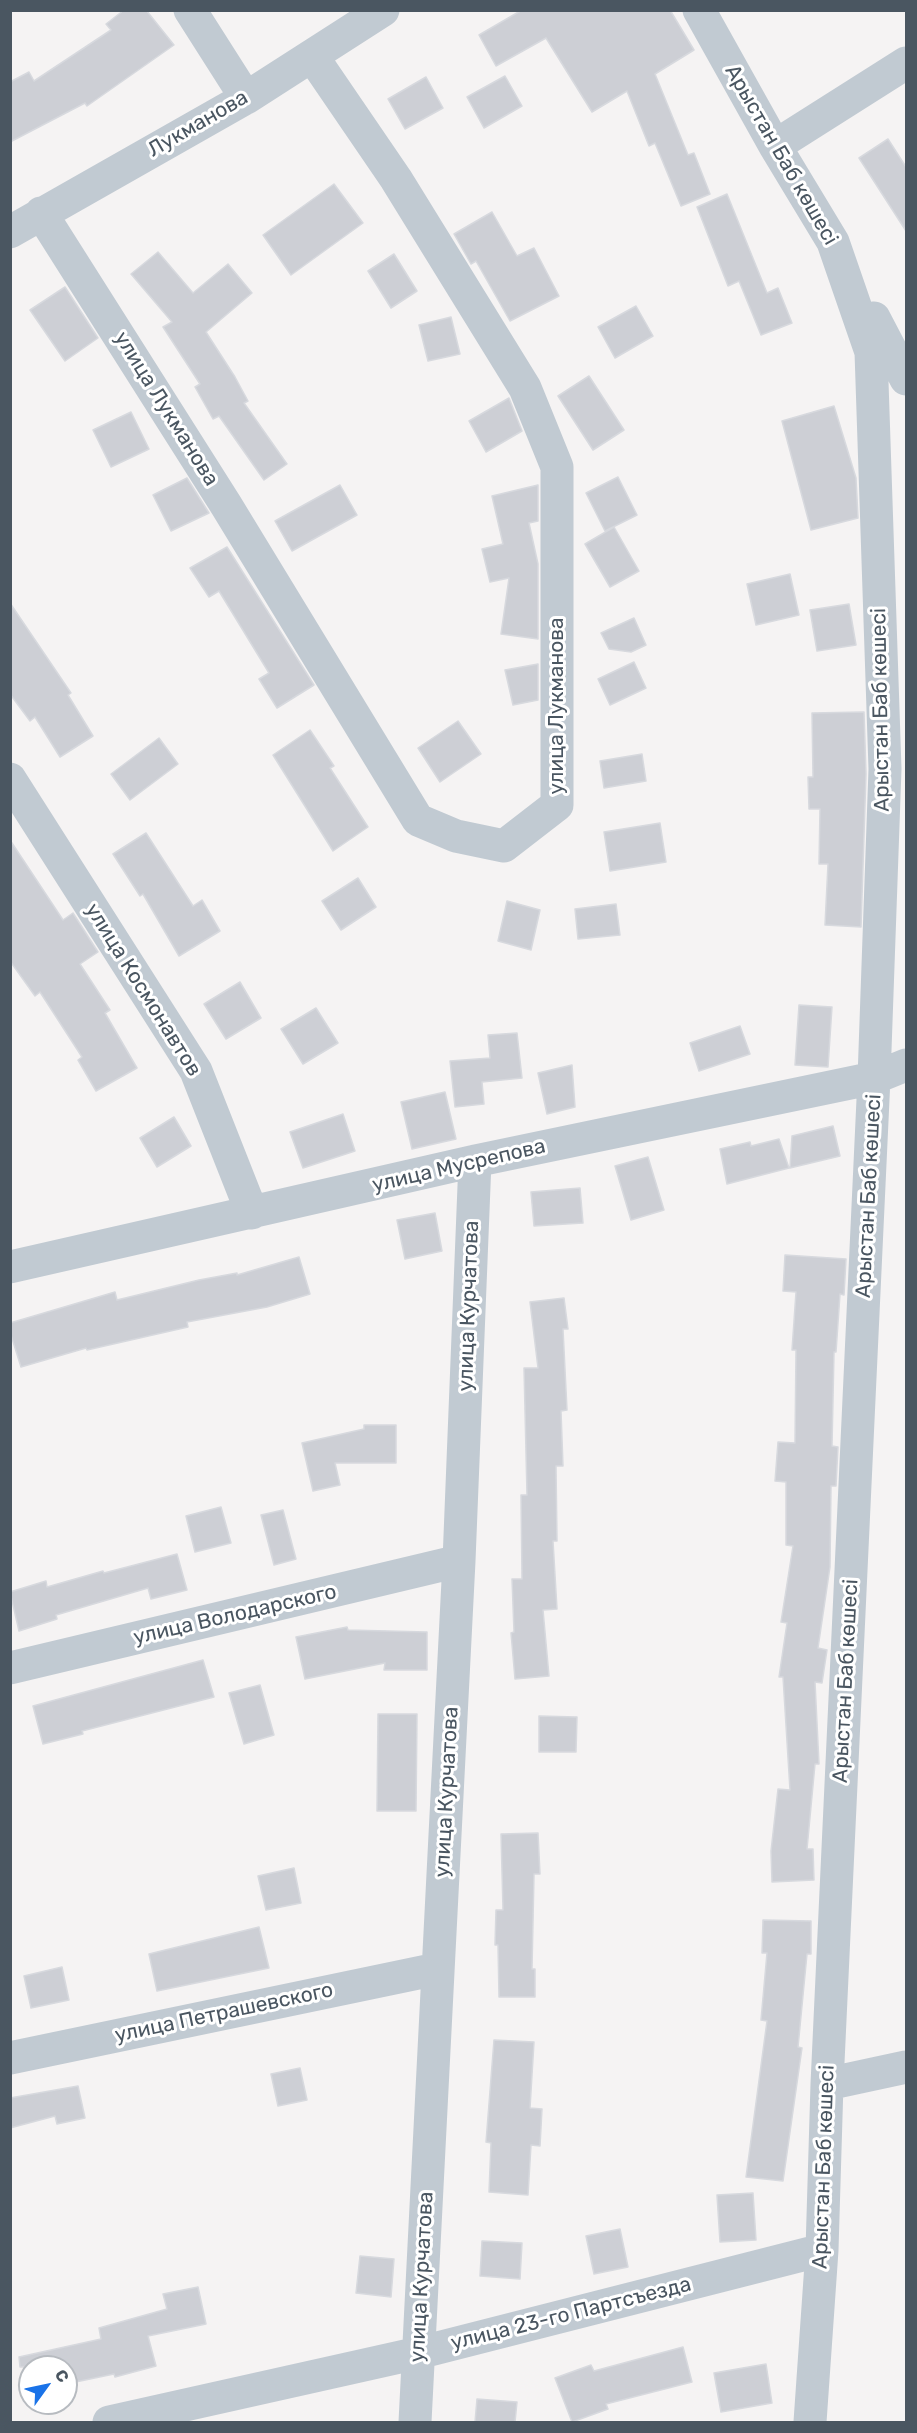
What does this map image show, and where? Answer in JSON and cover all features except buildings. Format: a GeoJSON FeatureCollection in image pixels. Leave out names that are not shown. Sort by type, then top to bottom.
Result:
{"type":"FeatureCollection","features":[{"type":"Feature","properties":{"kind":"street"},"geometry":{"type":"LineString","coordinates":[[190,10],[246,98]]}},
{"type":"Feature","properties":{"kind":"street","name":"Лукманова"},"geometry":{"type":"LineString","coordinates":[[10,232],[246,98],[383,10]]}},
{"type":"Feature","properties":{"kind":"street","name":"Арыстан Баб көшесі"},"geometry":{"type":"LineString","coordinates":[[699,10],[775,146],[833,242],[871,352],[885,769],[874,1078],[827,2084],[822,2250],[810,2422]]}},
{"type":"Feature","properties":{"kind":"street","name":"улица Лукманова"},"geometry":{"type":"LineString","coordinates":[[41,213],[226,505],[418,820],[456,836],[504,846],[557,805],[557,467],[525,388],[396,179],[312,56]]}},
{"type":"Feature","properties":{"kind":"street"},"geometry":{"type":"LineString","coordinates":[[775,146],[906,63]]}},
{"type":"Feature","properties":{"kind":"street"},"geometry":{"type":"LineString","coordinates":[[833,242],[906,379]]}},
{"type":"Feature","properties":{"kind":"street","name":"улица Космонавтов"},"geometry":{"type":"LineString","coordinates":[[10,778],[196,1071],[252,1213]]}},
{"type":"Feature","properties":{"kind":"street","name":"улица Мусрепова"},"geometry":{"type":"LineString","coordinates":[[10,1268],[475,1161],[874,1078],[906,1065]]}},
{"type":"Feature","properties":{"kind":"street","name":"улица Курчатова"},"geometry":{"type":"LineString","coordinates":[[415,2422],[459,1562],[475,1161]]}},
{"type":"Feature","properties":{"kind":"street","name":"улица Володарского"},"geometry":{"type":"LineString","coordinates":[[10,1668],[459,1562]]}},
{"type":"Feature","properties":{"kind":"street","name":"улица Петрашевского"},"geometry":{"type":"LineString","coordinates":[[10,2058],[437,1969]]}},
{"type":"Feature","properties":{"kind":"street"},"geometry":{"type":"LineString","coordinates":[[827,2084],[906,2067]]}},
{"type":"Feature","properties":{"kind":"street","name":"улица 23-го Партсъезда"},"geometry":{"type":"LineString","coordinates":[[109,2422],[418,2353],[822,2250]]}}]}
